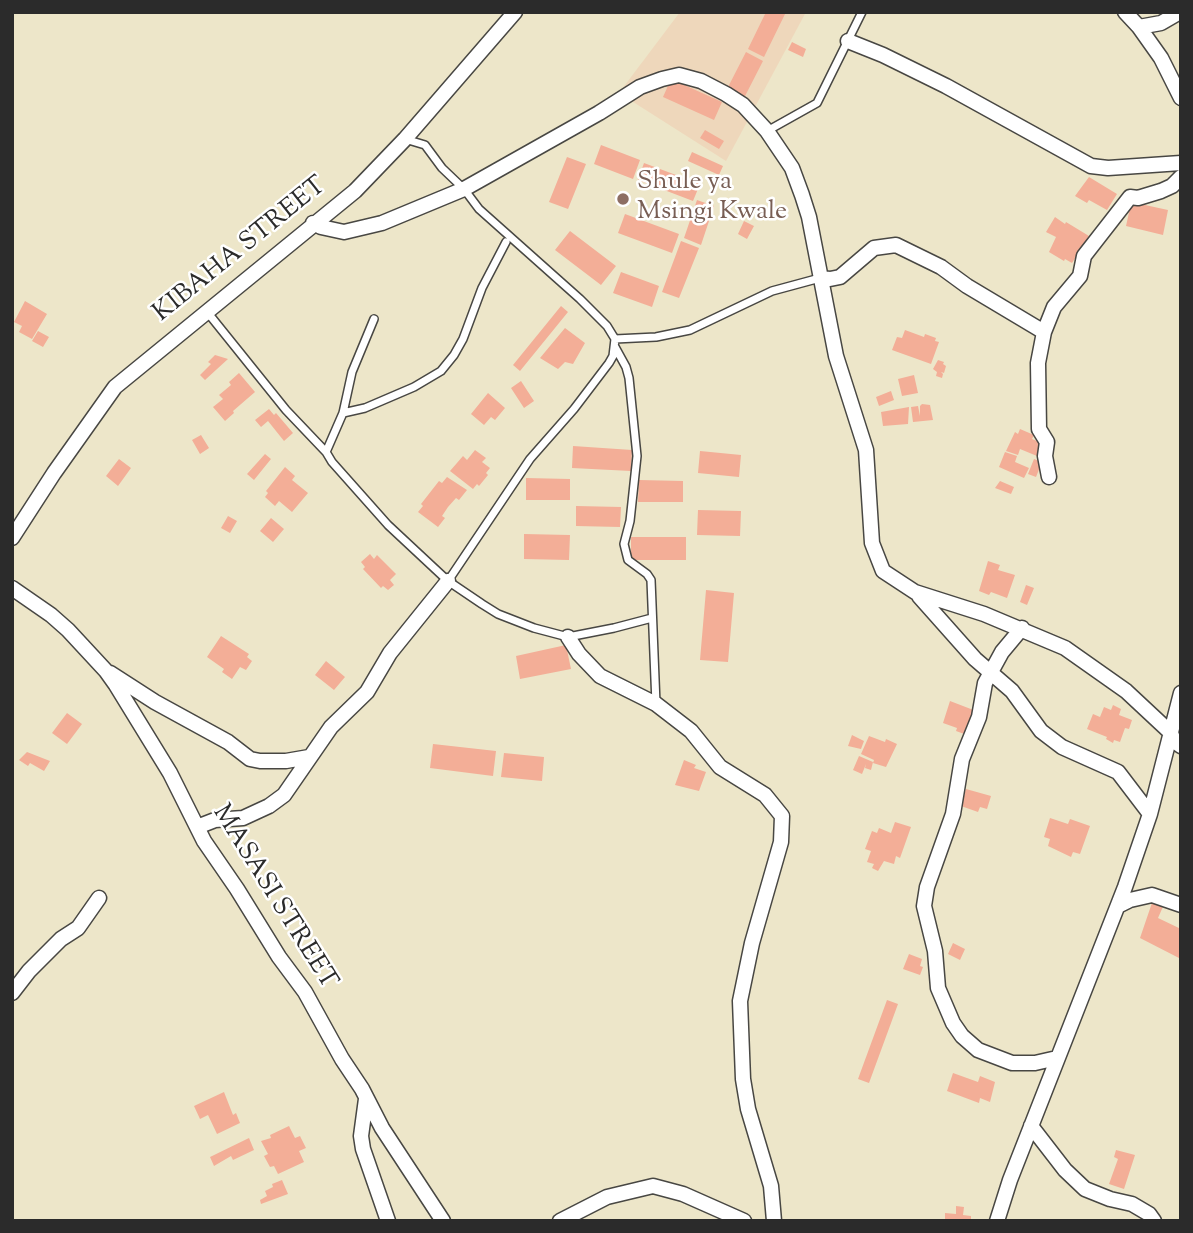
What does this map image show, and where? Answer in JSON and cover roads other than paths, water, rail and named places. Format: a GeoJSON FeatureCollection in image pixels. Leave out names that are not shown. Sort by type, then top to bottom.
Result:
{"type":"FeatureCollection","features":[{"type":"Feature","properties":{"kind":"street","name":"KIBAHA STREET"},"geometry":{"type":"LineString","coordinates":[[12,538],[54,472],[115,387],[160,347],[208,313],[313,223],[355,191],[405,139],[515,12]]}},
{"type":"Feature","properties":{"kind":"street"},"geometry":{"type":"LineString","coordinates":[[1125,12],[1161,58],[1181,98]]}},
{"type":"Feature","properties":{"kind":"street"},"geometry":{"type":"LineString","coordinates":[[1139,27],[1161,23],[1180,12]]}},
{"type":"Feature","properties":{"kind":"street"},"geometry":{"type":"LineString","coordinates":[[848,41],[946,86],[1090,166],[1108,169],[1181,163]]}},
{"type":"Feature","properties":{"kind":"street"},"geometry":{"type":"LineString","coordinates":[[313,223],[321,228],[344,232],[382,223],[464,189],[588,119],[640,86],[679,75],[701,81],[743,105],[767,131],[792,167],[803,195],[836,356],[866,450],[869,514],[876,556],[883,571],[915,592],[975,659],[1012,691],[1033,723],[1051,740],[1118,772],[1150,814]]}},
{"type":"Feature","properties":{"kind":"street"},"geometry":{"type":"LineString","coordinates":[[1049,477],[1045,456],[1047,442],[1038,429],[1038,363],[1044,332],[1055,307],[1080,276],[1084,256],[1130,197],[1138,198],[1161,191],[1172,186],[1181,177]]}},
{"type":"Feature","properties":{"kind":"street"},"geometry":{"type":"LineString","coordinates":[[820,278],[840,277],[874,248],[896,245],[941,267],[967,286],[1044,332]]}},
{"type":"Feature","properties":{"kind":"street"},"geometry":{"type":"LineString","coordinates":[[197,827],[215,820],[243,818],[279,799],[289,789],[331,727],[368,692],[390,653],[448,581]]}},
{"type":"Feature","properties":{"kind":"street","name":"MASASI STREET"},"geometry":{"type":"LineString","coordinates":[[12,588],[68,630],[106,671],[170,772],[197,827],[264,934],[305,992],[391,1142],[443,1221]]}},
{"type":"Feature","properties":{"kind":"street"},"geometry":{"type":"LineString","coordinates":[[915,592],[1022,628],[1065,648],[1126,691],[1171,733],[1174,741],[1181,746]]}},
{"type":"Feature","properties":{"kind":"street"},"geometry":{"type":"LineString","coordinates":[[1022,628],[1002,652],[985,683],[974,734],[962,759],[953,814],[927,887],[924,906],[934,951],[938,988],[953,1023],[962,1036],[978,1050],[1012,1063],[1035,1063],[1057,1058]]}},
{"type":"Feature","properties":{"kind":"street"},"geometry":{"type":"LineString","coordinates":[[568,637],[579,654],[600,676],[656,704],[691,731],[727,773],[765,795],[782,816],[780,842],[752,943],[740,1001],[746,1099],[771,1186],[774,1221]]}},
{"type":"Feature","properties":{"kind":"street"},"geometry":{"type":"LineString","coordinates":[[106,671],[155,702],[228,742],[250,759],[286,761],[309,757]]}},
{"type":"Feature","properties":{"kind":"street"},"geometry":{"type":"LineString","coordinates":[[997,1221],[1057,1058],[1118,906],[1150,814],[1181,693]]}},
{"type":"Feature","properties":{"kind":"street"},"geometry":{"type":"LineString","coordinates":[[1118,906],[1130,900],[1153,895],[1181,905]]}},
{"type":"Feature","properties":{"kind":"street"},"geometry":{"type":"LineString","coordinates":[[12,993],[29,971],[61,940],[78,928],[99,898]]}},
{"type":"Feature","properties":{"kind":"street"},"geometry":{"type":"LineString","coordinates":[[366,1099],[361,1136],[363,1149],[388,1221]]}},
{"type":"Feature","properties":{"kind":"street"},"geometry":{"type":"LineString","coordinates":[[1031,1126],[1065,1170],[1085,1189],[1132,1204],[1149,1214],[1154,1221]]}},
{"type":"Feature","properties":{"kind":"street"},"geometry":{"type":"LineString","coordinates":[[560,1221],[607,1197],[653,1186],[683,1194],[744,1221]]}},
{"type":"Feature","properties":{"kind":"lane"},"geometry":{"type":"LineString","coordinates":[[767,131],[817,103],[862,12]]}},
{"type":"Feature","properties":{"kind":"lane"},"geometry":{"type":"LineString","coordinates":[[405,139],[425,145],[479,209],[607,326],[626,367],[637,456],[630,521],[624,544],[628,560],[651,580],[656,704]]}},
{"type":"Feature","properties":{"kind":"lane"},"geometry":{"type":"LineString","coordinates":[[343,413],[365,408],[414,387],[441,371],[463,339],[482,288],[506,242]]}},
{"type":"Feature","properties":{"kind":"lane"},"geometry":{"type":"LineString","coordinates":[[615,343],[680,332],[772,292],[820,278]]}},
{"type":"Feature","properties":{"kind":"lane"},"geometry":{"type":"LineString","coordinates":[[208,313],[258,377],[332,462],[388,524],[448,581],[498,614],[568,637],[652,618]]}},
{"type":"Feature","properties":{"kind":"lane"},"geometry":{"type":"LineString","coordinates":[[326,452],[343,413],[352,372],[374,319]]}},
{"type":"Feature","properties":{"kind":"lane"},"geometry":{"type":"LineString","coordinates":[[448,581],[530,459],[592,387],[609,363],[615,343]]}},
{"type":"Feature","properties":{"kind":"place","name":"Shule ya Msingi Kwale"},"geometry":{"type":"Point","coordinates":[623,199]}}]}
